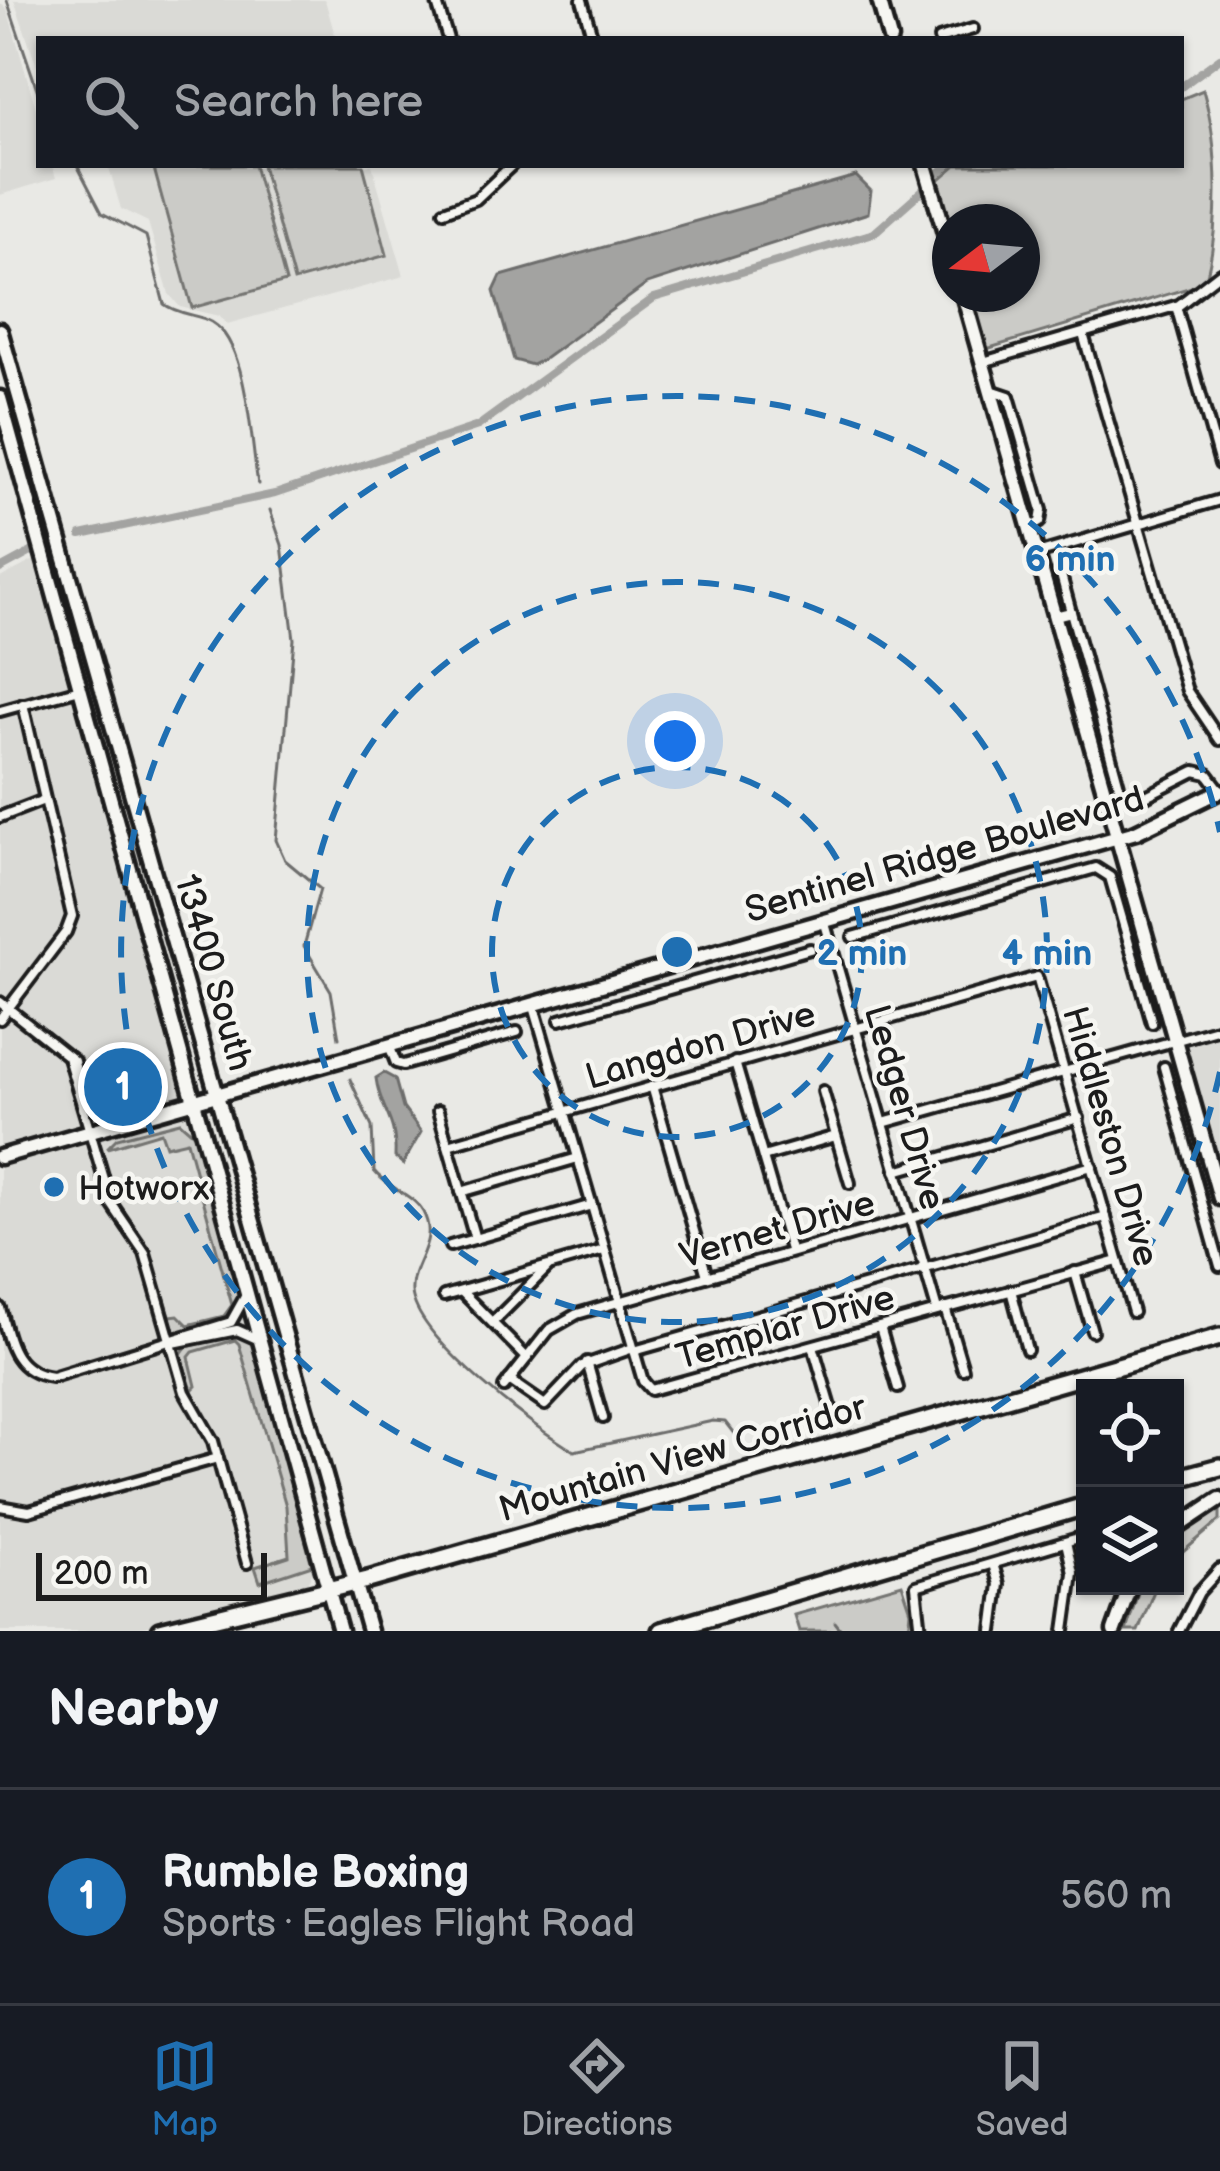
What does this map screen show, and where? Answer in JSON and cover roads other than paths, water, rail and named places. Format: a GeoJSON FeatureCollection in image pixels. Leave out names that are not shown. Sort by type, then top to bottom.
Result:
{"type":"FeatureCollection","features":[{"type":"Feature","properties":{"kind":"highway","name":"Mountain View Corridor"},"geometry":{"type":"LineString","coordinates":[[160,1631],[356,1583],[1220,1337]]}},
{"type":"Feature","properties":{"kind":"highway"},"geometry":{"type":"LineString","coordinates":[[1184,1477],[1220,1467]]}},
{"type":"Feature","properties":{"kind":"highway"},"geometry":{"type":"LineString","coordinates":[[661,1631],[1076,1509]]}},
{"type":"Feature","properties":{"kind":"main road"},"geometry":{"type":"LineString","coordinates":[[879,0],[889,36]]}},
{"type":"Feature","properties":{"kind":"main road"},"geometry":{"type":"LineString","coordinates":[[926,168],[937,204]]}},
{"type":"Feature","properties":{"kind":"main road"},"geometry":{"type":"LineString","coordinates":[[968,312],[1220,1198]]}},
{"type":"Feature","properties":{"kind":"main road","name":"13400 South"},"geometry":{"type":"LineString","coordinates":[[0,330],[369,1631]]}},
{"type":"Feature","properties":{"kind":"main road","name":"13400 South"},"geometry":{"type":"LineString","coordinates":[[0,398],[340,1631]]}},
{"type":"Feature","properties":{"kind":"main road","name":"Sentinel Ridge Boulevard"},"geometry":{"type":"LineString","coordinates":[[0,1157],[1117,837],[1165,822],[1220,790]]}},
{"type":"Feature","properties":{"kind":"main road"},"geometry":{"type":"LineString","coordinates":[[1184,1523],[1220,1498]]}},
{"type":"Feature","properties":{"kind":"main road"},"geometry":{"type":"LineString","coordinates":[[1114,1631],[1127,1595]]}},
{"type":"Feature","properties":{"kind":"street"},"geometry":{"type":"LineString","coordinates":[[436,0],[447,36]]}},
{"type":"Feature","properties":{"kind":"street"},"geometry":{"type":"LineString","coordinates":[[582,0],[592,36]]}},
{"type":"Feature","properties":{"kind":"street"},"geometry":{"type":"LineString","coordinates":[[948,36],[973,29]]}},
{"type":"Feature","properties":{"kind":"street"},"geometry":{"type":"LineString","coordinates":[[444,211],[476,199],[504,168]]}},
{"type":"Feature","properties":{"kind":"street"},"geometry":{"type":"LineString","coordinates":[[983,362],[1176,306],[1201,293],[1220,273]]}},
{"type":"Feature","properties":{"kind":"street"},"geometry":{"type":"LineString","coordinates":[[1176,306],[1220,464]]}},
{"type":"Feature","properties":{"kind":"street"},"geometry":{"type":"LineString","coordinates":[[1083,334],[1190,700],[1220,740]]}},
{"type":"Feature","properties":{"kind":"street"},"geometry":{"type":"LineString","coordinates":[[1037,554],[1220,500]]}},
{"type":"Feature","properties":{"kind":"street"},"geometry":{"type":"LineString","coordinates":[[1060,571],[1120,789],[1128,798],[1140,799],[1195,771],[1208,774],[1220,790]]}},
{"type":"Feature","properties":{"kind":"street"},"geometry":{"type":"LineString","coordinates":[[1055,616],[1071,612]]}},
{"type":"Feature","properties":{"kind":"street"},"geometry":{"type":"LineString","coordinates":[[0,711],[81,688]]}},
{"type":"Feature","properties":{"kind":"street"},"geometry":{"type":"LineString","coordinates":[[0,1019],[4,1005],[66,932],[72,916],[23,704]]}},
{"type":"Feature","properties":{"kind":"street"},"geometry":{"type":"LineString","coordinates":[[0,817],[44,800]]}},
{"type":"Feature","properties":{"kind":"street"},"geometry":{"type":"LineString","coordinates":[[1054,854],[1061,878]]}},
{"type":"Feature","properties":{"kind":"street"},"geometry":{"type":"LineString","coordinates":[[853,937],[1061,878],[1104,871],[1152,1023]]}},
{"type":"Feature","properties":{"kind":"street"},"geometry":{"type":"LineString","coordinates":[[886,902],[894,925]]}},
{"type":"Feature","properties":{"kind":"street"},"geometry":{"type":"LineString","coordinates":[[1120,911],[1137,906]]}},
{"type":"Feature","properties":{"kind":"street","name":"Ledger Drive"},"geometry":{"type":"LineString","coordinates":[[824,920],[925,1268],[963,1369]]}},
{"type":"Feature","properties":{"kind":"street"},"geometry":{"type":"LineString","coordinates":[[761,937],[768,961]]}},
{"type":"Feature","properties":{"kind":"street"},"geometry":{"type":"LineString","coordinates":[[560,1020],[810,949]]}},
{"type":"Feature","properties":{"kind":"street","name":"Langdon Drive"},"geometry":{"type":"LineString","coordinates":[[448,1145],[1037,976]]}},
{"type":"Feature","properties":{"kind":"street","name":"Hiddleston Drive"},"geometry":{"type":"LineString","coordinates":[[1037,976],[1133,1312]]}},
{"type":"Feature","properties":{"kind":"street"},"geometry":{"type":"LineString","coordinates":[[1140,982],[1157,977]]}},
{"type":"Feature","properties":{"kind":"street"},"geometry":{"type":"LineString","coordinates":[[597,984],[603,1008]]}},
{"type":"Feature","properties":{"kind":"street","name":"Templar Drive"},"geometry":{"type":"LineString","coordinates":[[533,1002],[643,1381],[657,1391],[1119,1261]]}},
{"type":"Feature","properties":{"kind":"street"},"geometry":{"type":"LineString","coordinates":[[4,1005],[68,1058],[114,1210],[145,1253],[190,1404],[218,1458],[247,1562]]}},
{"type":"Feature","properties":{"kind":"street"},"geometry":{"type":"LineString","coordinates":[[472,1020],[479,1043]]}},
{"type":"Feature","properties":{"kind":"street"},"geometry":{"type":"LineString","coordinates":[[883,1123],[1220,1028]]}},
{"type":"Feature","properties":{"kind":"street"},"geometry":{"type":"LineString","coordinates":[[388,1044],[396,1064],[403,1065],[517,1032]]}},
{"type":"Feature","properties":{"kind":"street"},"geometry":{"type":"LineString","coordinates":[[735,1062],[790,1251]]}},
{"type":"Feature","properties":{"kind":"street"},"geometry":{"type":"LineString","coordinates":[[1164,1067],[1220,1265]]}},
{"type":"Feature","properties":{"kind":"street"},"geometry":{"type":"LineString","coordinates":[[652,1086],[706,1276]]}},
{"type":"Feature","properties":{"kind":"street"},"geometry":{"type":"LineString","coordinates":[[823,1091],[850,1183]]}},
{"type":"Feature","properties":{"kind":"street"},"geometry":{"type":"LineString","coordinates":[[1175,1107],[1192,1102]]}},
{"type":"Feature","properties":{"kind":"street"},"geometry":{"type":"LineString","coordinates":[[438,1112],[475,1239]]}},
{"type":"Feature","properties":{"kind":"street"},"geometry":{"type":"LineString","coordinates":[[896,1171],[1079,1118]]}},
{"type":"Feature","properties":{"kind":"street"},"geometry":{"type":"LineString","coordinates":[[763,1157],[836,1136]]}},
{"type":"Feature","properties":{"kind":"street"},"geometry":{"type":"LineString","coordinates":[[461,1192],[578,1158]]}},
{"type":"Feature","properties":{"kind":"street","name":"Vernet Drive"},"geometry":{"type":"LineString","coordinates":[[587,1362],[545,1405],[507,1383],[560,1322],[1092,1166]]}},
{"type":"Feature","properties":{"kind":"street"},"geometry":{"type":"LineString","coordinates":[[450,1246],[592,1205]]}},
{"type":"Feature","properties":{"kind":"street"},"geometry":{"type":"LineString","coordinates":[[603,1418],[587,1362],[1106,1217]]}},
{"type":"Feature","properties":{"kind":"street"},"geometry":{"type":"LineString","coordinates":[[444,1296],[605,1250]]}},
{"type":"Feature","properties":{"kind":"street"},"geometry":{"type":"LineString","coordinates":[[493,1322],[548,1266]]}},
{"type":"Feature","properties":{"kind":"street"},"geometry":{"type":"LineString","coordinates":[[1076,1273],[1092,1331]]}},
{"type":"Feature","properties":{"kind":"street"},"geometry":{"type":"LineString","coordinates":[[0,1309],[16,1359],[38,1375],[58,1376],[235,1320],[248,1288]]}},
{"type":"Feature","properties":{"kind":"street"},"geometry":{"type":"LineString","coordinates":[[1011,1290],[1028,1350]]}},
{"type":"Feature","properties":{"kind":"street"},"geometry":{"type":"LineString","coordinates":[[462,1292],[527,1358]]}},
{"type":"Feature","properties":{"kind":"street"},"geometry":{"type":"LineString","coordinates":[[880,1327],[898,1388]]}},
{"type":"Feature","properties":{"kind":"street"},"geometry":{"type":"LineString","coordinates":[[171,1343],[237,1330],[252,1334],[264,1348]]}},
{"type":"Feature","properties":{"kind":"street"},"geometry":{"type":"LineString","coordinates":[[814,1346],[831,1407]]}},
{"type":"Feature","properties":{"kind":"street"},"geometry":{"type":"LineString","coordinates":[[0,1506],[29,1511],[218,1458]]}},
{"type":"Feature","properties":{"kind":"street"},"geometry":{"type":"LineString","coordinates":[[922,1631],[916,1586],[1076,1539]]}},
{"type":"Feature","properties":{"kind":"street"},"geometry":{"type":"LineString","coordinates":[[1065,1631],[1073,1573],[1066,1542]]}},
{"type":"Feature","properties":{"kind":"street"},"geometry":{"type":"LineString","coordinates":[[993,1564],[999,1584],[993,1631]]}},
{"type":"Feature","properties":{"kind":"street"},"geometry":{"type":"LineString","coordinates":[[1180,1631],[1199,1592],[1220,1569]]}},
{"type":"Feature","properties":{"kind":"waterway"},"geometry":{"type":"LineString","coordinates":[[7,0],[36,86]]}},
{"type":"Feature","properties":{"kind":"waterway"},"geometry":{"type":"LineString","coordinates":[[1184,85],[1220,58]]}},
{"type":"Feature","properties":{"kind":"waterway"},"geometry":{"type":"LineString","coordinates":[[79,168],[102,213],[146,236],[164,304],[211,322],[227,339],[242,377],[258,484]]}},
{"type":"Feature","properties":{"kind":"waterway"},"geometry":{"type":"LineString","coordinates":[[940,172],[945,168]]}},
{"type":"Feature","properties":{"kind":"waterway"},"geometry":{"type":"LineString","coordinates":[[81,535],[275,494],[478,426],[654,298],[874,233],[926,187]]}},
{"type":"Feature","properties":{"kind":"waterway"},"geometry":{"type":"LineString","coordinates":[[270,510],[282,545],[294,639],[276,840],[285,860],[320,889],[304,946],[331,991],[339,1038]]}},
{"type":"Feature","properties":{"kind":"waterway"},"geometry":{"type":"LineString","coordinates":[[0,569],[35,550]]}},
{"type":"Feature","properties":{"kind":"waterway"},"geometry":{"type":"LineString","coordinates":[[350,1079],[372,1127],[374,1171],[423,1212],[428,1234],[412,1292],[419,1311],[455,1357],[574,1451],[713,1421],[725,1422],[746,1449]]}},
{"type":"Feature","properties":{"kind":"waterway"},"geometry":{"type":"LineString","coordinates":[[835,1622],[842,1631]]}},
{"type":"Feature","properties":{"kind":"place","name":"Rumble Boxing"},"geometry":{"type":"Point","coordinates":[123,1087]}},
{"type":"Feature","properties":{"kind":"place","name":"Hotworx"},"geometry":{"type":"Point","coordinates":[54,1187]}}]}
